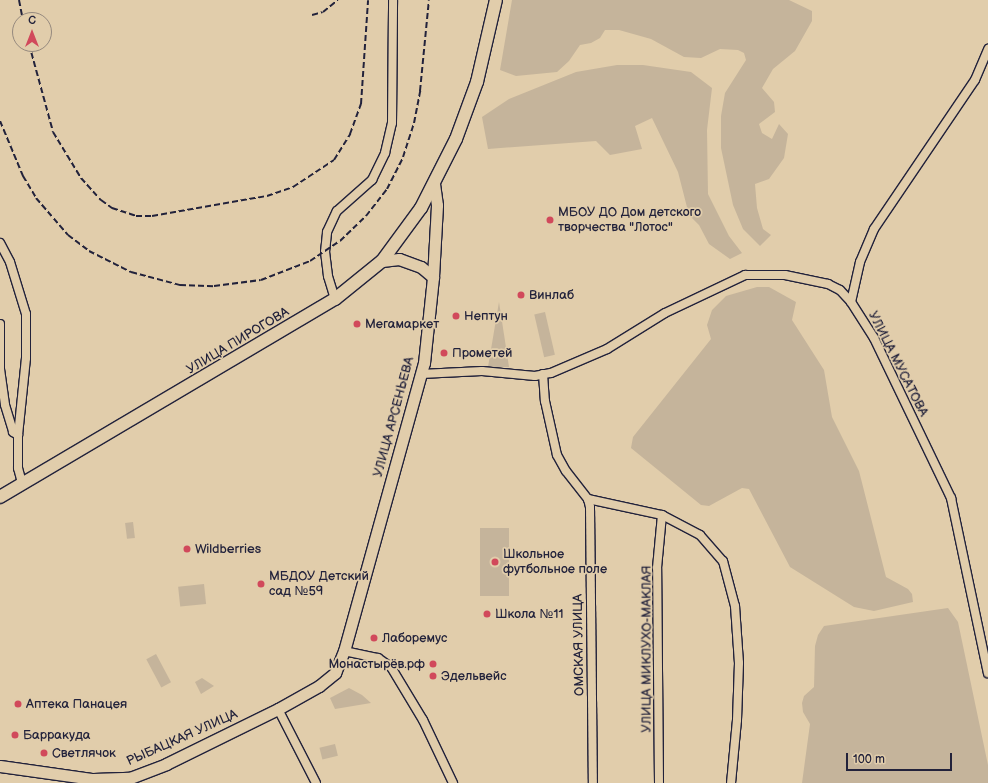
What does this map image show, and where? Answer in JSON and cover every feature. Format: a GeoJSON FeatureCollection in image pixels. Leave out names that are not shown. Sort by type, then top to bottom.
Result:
{"type":"FeatureCollection","features":[{"type":"Feature","properties":{"kind":"main road","name":"УЛИЦА ПИРОГОВА"},"geometry":{"type":"LineString","coordinates":[[0,497],[335,299],[382,260],[406,231],[434,184],[468,112],[496,0]]}},
{"type":"Feature","properties":{"kind":"main road","name":"УЛИЦА АРСЕНЬЕВА"},"geometry":{"type":"LineString","coordinates":[[278,709],[326,681],[338,666],[344,650],[428,344],[437,205],[434,184]]}},
{"type":"Feature","properties":{"kind":"main road"},"geometry":{"type":"LineString","coordinates":[[382,260],[399,259],[421,268],[433,278]]}},
{"type":"Feature","properties":{"kind":"main road","name":"РЫБАЦКАЯ УЛИЦА"},"geometry":{"type":"LineString","coordinates":[[0,766],[92,779],[130,778],[166,764],[278,709]]}},
{"type":"Feature","properties":{"kind":"street"},"geometry":{"type":"LineString","coordinates":[[335,299],[328,276],[327,232],[337,211],[372,180],[384,153],[392,123],[393,0]]}},
{"type":"Feature","properties":{"kind":"street"},"geometry":{"type":"LineString","coordinates":[[851,302],[860,262],[874,229],[975,80],[988,49]]}},
{"type":"Feature","properties":{"kind":"street"},"geometry":{"type":"LineString","coordinates":[[0,243],[10,262],[26,314],[26,358],[18,435],[18,468],[22,483]]}},
{"type":"Feature","properties":{"kind":"street","name":"УЛИЦА МУСАТОВА"},"geometry":{"type":"LineString","coordinates":[[421,374],[482,371],[530,376],[562,370],[607,349],[665,313],[746,275],[785,275],[828,284],[840,290],[851,302],[886,362],[951,498],[988,673]]}},
{"type":"Feature","properties":{"kind":"street"},"geometry":{"type":"LineString","coordinates":[[0,324],[0,369],[5,404],[13,432],[18,435]]}},
{"type":"Feature","properties":{"kind":"street"},"geometry":{"type":"LineString","coordinates":[[543,374],[545,401],[558,455],[566,471],[588,499],[662,515],[706,540],[723,561],[729,577],[734,606],[738,663],[737,720],[731,783]]}},
{"type":"Feature","properties":{"kind":"street","name":"ОМСКАЯ УЛИЦА"},"geometry":{"type":"LineString","coordinates":[[588,499],[590,508],[593,783]]}},
{"type":"Feature","properties":{"kind":"street","name":"УЛИЦА МИКЛУХО-МАКЛАЯ"},"geometry":{"type":"LineString","coordinates":[[659,783],[658,568],[662,515]]}},
{"type":"Feature","properties":{"kind":"street"},"geometry":{"type":"LineString","coordinates":[[344,650],[378,658],[391,667],[423,720],[453,783]]}},
{"type":"Feature","properties":{"kind":"street"},"geometry":{"type":"LineString","coordinates":[[278,709],[316,783]]}},
{"type":"Feature","properties":{"kind":"shaded area"},"geometry":{"type":"Polygon","coordinates":[[[512,0],[789,0],[812,11],[812,21],[795,51],[773,69],[762,88],[774,102],[775,112],[759,124],[762,133],[772,139],[779,124],[788,134],[784,158],[769,179],[755,184],[757,208],[763,229],[771,235],[760,246],[743,229],[733,205],[721,148],[721,116],[725,93],[746,60],[744,53],[738,50],[720,49],[701,58],[684,57],[651,39],[619,30],[605,30],[600,38],[591,43],[580,45],[569,61],[557,72],[516,76],[500,70],[512,0]]]}},
{"type":"Feature","properties":{"kind":"shaded area"},"geometry":{"type":"Polygon","coordinates":[[[617,65],[643,65],[691,72],[712,88],[707,130],[708,194],[729,236],[742,253],[730,259],[709,244],[699,225],[689,215],[678,172],[652,118],[635,126],[642,149],[610,155],[596,141],[488,149],[482,117],[509,99],[576,72],[617,65]]]}},
{"type":"Feature","properties":{"kind":"shaded area"},"geometry":{"type":"Polygon","coordinates":[[[757,287],[769,287],[796,302],[792,320],[824,370],[832,417],[859,471],[886,577],[908,589],[912,594],[913,602],[874,611],[854,607],[790,567],[749,489],[742,488],[709,506],[701,505],[631,448],[633,437],[711,339],[707,325],[712,310],[726,296],[757,287]]]}},
{"type":"Feature","properties":{"kind":"shaded area"},"geometry":{"type":"Polygon","coordinates":[[[499,302],[509,367],[488,367],[499,302]]]}},
{"type":"Feature","properties":{"kind":"shaded area"},"geometry":{"type":"Polygon","coordinates":[[[545,312],[555,355],[544,357],[534,314],[545,312]]]}},
{"type":"Feature","properties":{"kind":"shaded area"},"geometry":{"type":"Polygon","coordinates":[[[133,522],[135,538],[127,539],[125,523],[133,522]]]}},
{"type":"Feature","properties":{"kind":"shaded area","name":"Школьное футбольное поле"},"geometry":{"type":"Polygon","coordinates":[[[480,528],[509,528],[509,596],[480,596],[480,528]]]}},
{"type":"Feature","properties":{"kind":"shaded area"},"geometry":{"type":"Polygon","coordinates":[[[204,584],[206,604],[180,607],[178,587],[204,584]]]}},
{"type":"Feature","properties":{"kind":"shaded area"},"geometry":{"type":"Polygon","coordinates":[[[948,608],[958,622],[988,765],[988,783],[802,783],[810,724],[803,712],[802,703],[804,696],[814,687],[815,646],[818,635],[824,626],[948,608]]]}},
{"type":"Feature","properties":{"kind":"shaded area"},"geometry":{"type":"Polygon","coordinates":[[[156,654],[171,682],[161,687],[146,659],[156,654]]]}},
{"type":"Feature","properties":{"kind":"shaded area"},"geometry":{"type":"Polygon","coordinates":[[[202,678],[214,686],[201,694],[195,682],[202,678]]]}},
{"type":"Feature","properties":{"kind":"shaded area"},"geometry":{"type":"Polygon","coordinates":[[[349,688],[362,695],[371,703],[335,709],[330,698],[349,688]]]}},
{"type":"Feature","properties":{"kind":"shaded area"},"geometry":{"type":"Polygon","coordinates":[[[335,744],[338,756],[322,760],[319,748],[335,744]]]}},
{"type":"Feature","properties":{"kind":"railway"},"geometry":{"type":"LineString","coordinates":[[19,0],[21,12]]}},
{"type":"Feature","properties":{"kind":"railway"},"geometry":{"type":"LineString","coordinates":[[312,15],[323,12],[338,0]]}},
{"type":"Feature","properties":{"kind":"railway"},"geometry":{"type":"LineString","coordinates":[[31,52],[53,132],[81,178],[101,200],[112,208],[136,216],[152,216],[267,196],[293,187],[334,160],[350,134],[361,104],[368,0]]}},
{"type":"Feature","properties":{"kind":"railway"},"geometry":{"type":"LineString","coordinates":[[0,121],[23,176],[36,198],[68,235],[89,251],[131,272],[180,285],[214,286],[261,280],[310,261],[340,241],[366,216],[387,189],[403,157],[414,123],[420,91],[429,0]]}},
{"type":"Feature","properties":{"kind":"place","name":"МБОУ ДО Дом детского творчества \"Лотос\""},"geometry":{"type":"Point","coordinates":[550,220]}},
{"type":"Feature","properties":{"kind":"place","name":"Винлаб"},"geometry":{"type":"Point","coordinates":[521,295]}},
{"type":"Feature","properties":{"kind":"place","name":"Нептун"},"geometry":{"type":"Point","coordinates":[456,316]}},
{"type":"Feature","properties":{"kind":"place","name":"Мегамаркет"},"geometry":{"type":"Point","coordinates":[357,324]}},
{"type":"Feature","properties":{"kind":"place","name":"Прометей"},"geometry":{"type":"Point","coordinates":[444,353]}},
{"type":"Feature","properties":{"kind":"place","name":"Wildberries"},"geometry":{"type":"Point","coordinates":[187,549]}},
{"type":"Feature","properties":{"kind":"place","name":"Школьное футбольное поле"},"geometry":{"type":"Point","coordinates":[495,562]}},
{"type":"Feature","properties":{"kind":"place","name":"МБДОУ Детский сад №59"},"geometry":{"type":"Point","coordinates":[261,584]}},
{"type":"Feature","properties":{"kind":"place","name":"Школа №11"},"geometry":{"type":"Point","coordinates":[487,614]}},
{"type":"Feature","properties":{"kind":"place","name":"Лаборемус"},"geometry":{"type":"Point","coordinates":[374,638]}},
{"type":"Feature","properties":{"kind":"place","name":"Монастырёв.рф"},"geometry":{"type":"Point","coordinates":[433,664]}},
{"type":"Feature","properties":{"kind":"place","name":"Эдельвейс"},"geometry":{"type":"Point","coordinates":[433,676]}},
{"type":"Feature","properties":{"kind":"place","name":"Аптека Панацея"},"geometry":{"type":"Point","coordinates":[18,704]}},
{"type":"Feature","properties":{"kind":"place","name":"Барракуда"},"geometry":{"type":"Point","coordinates":[15,735]}},
{"type":"Feature","properties":{"kind":"place","name":"Светлячок"},"geometry":{"type":"Point","coordinates":[44,753]}}]}
